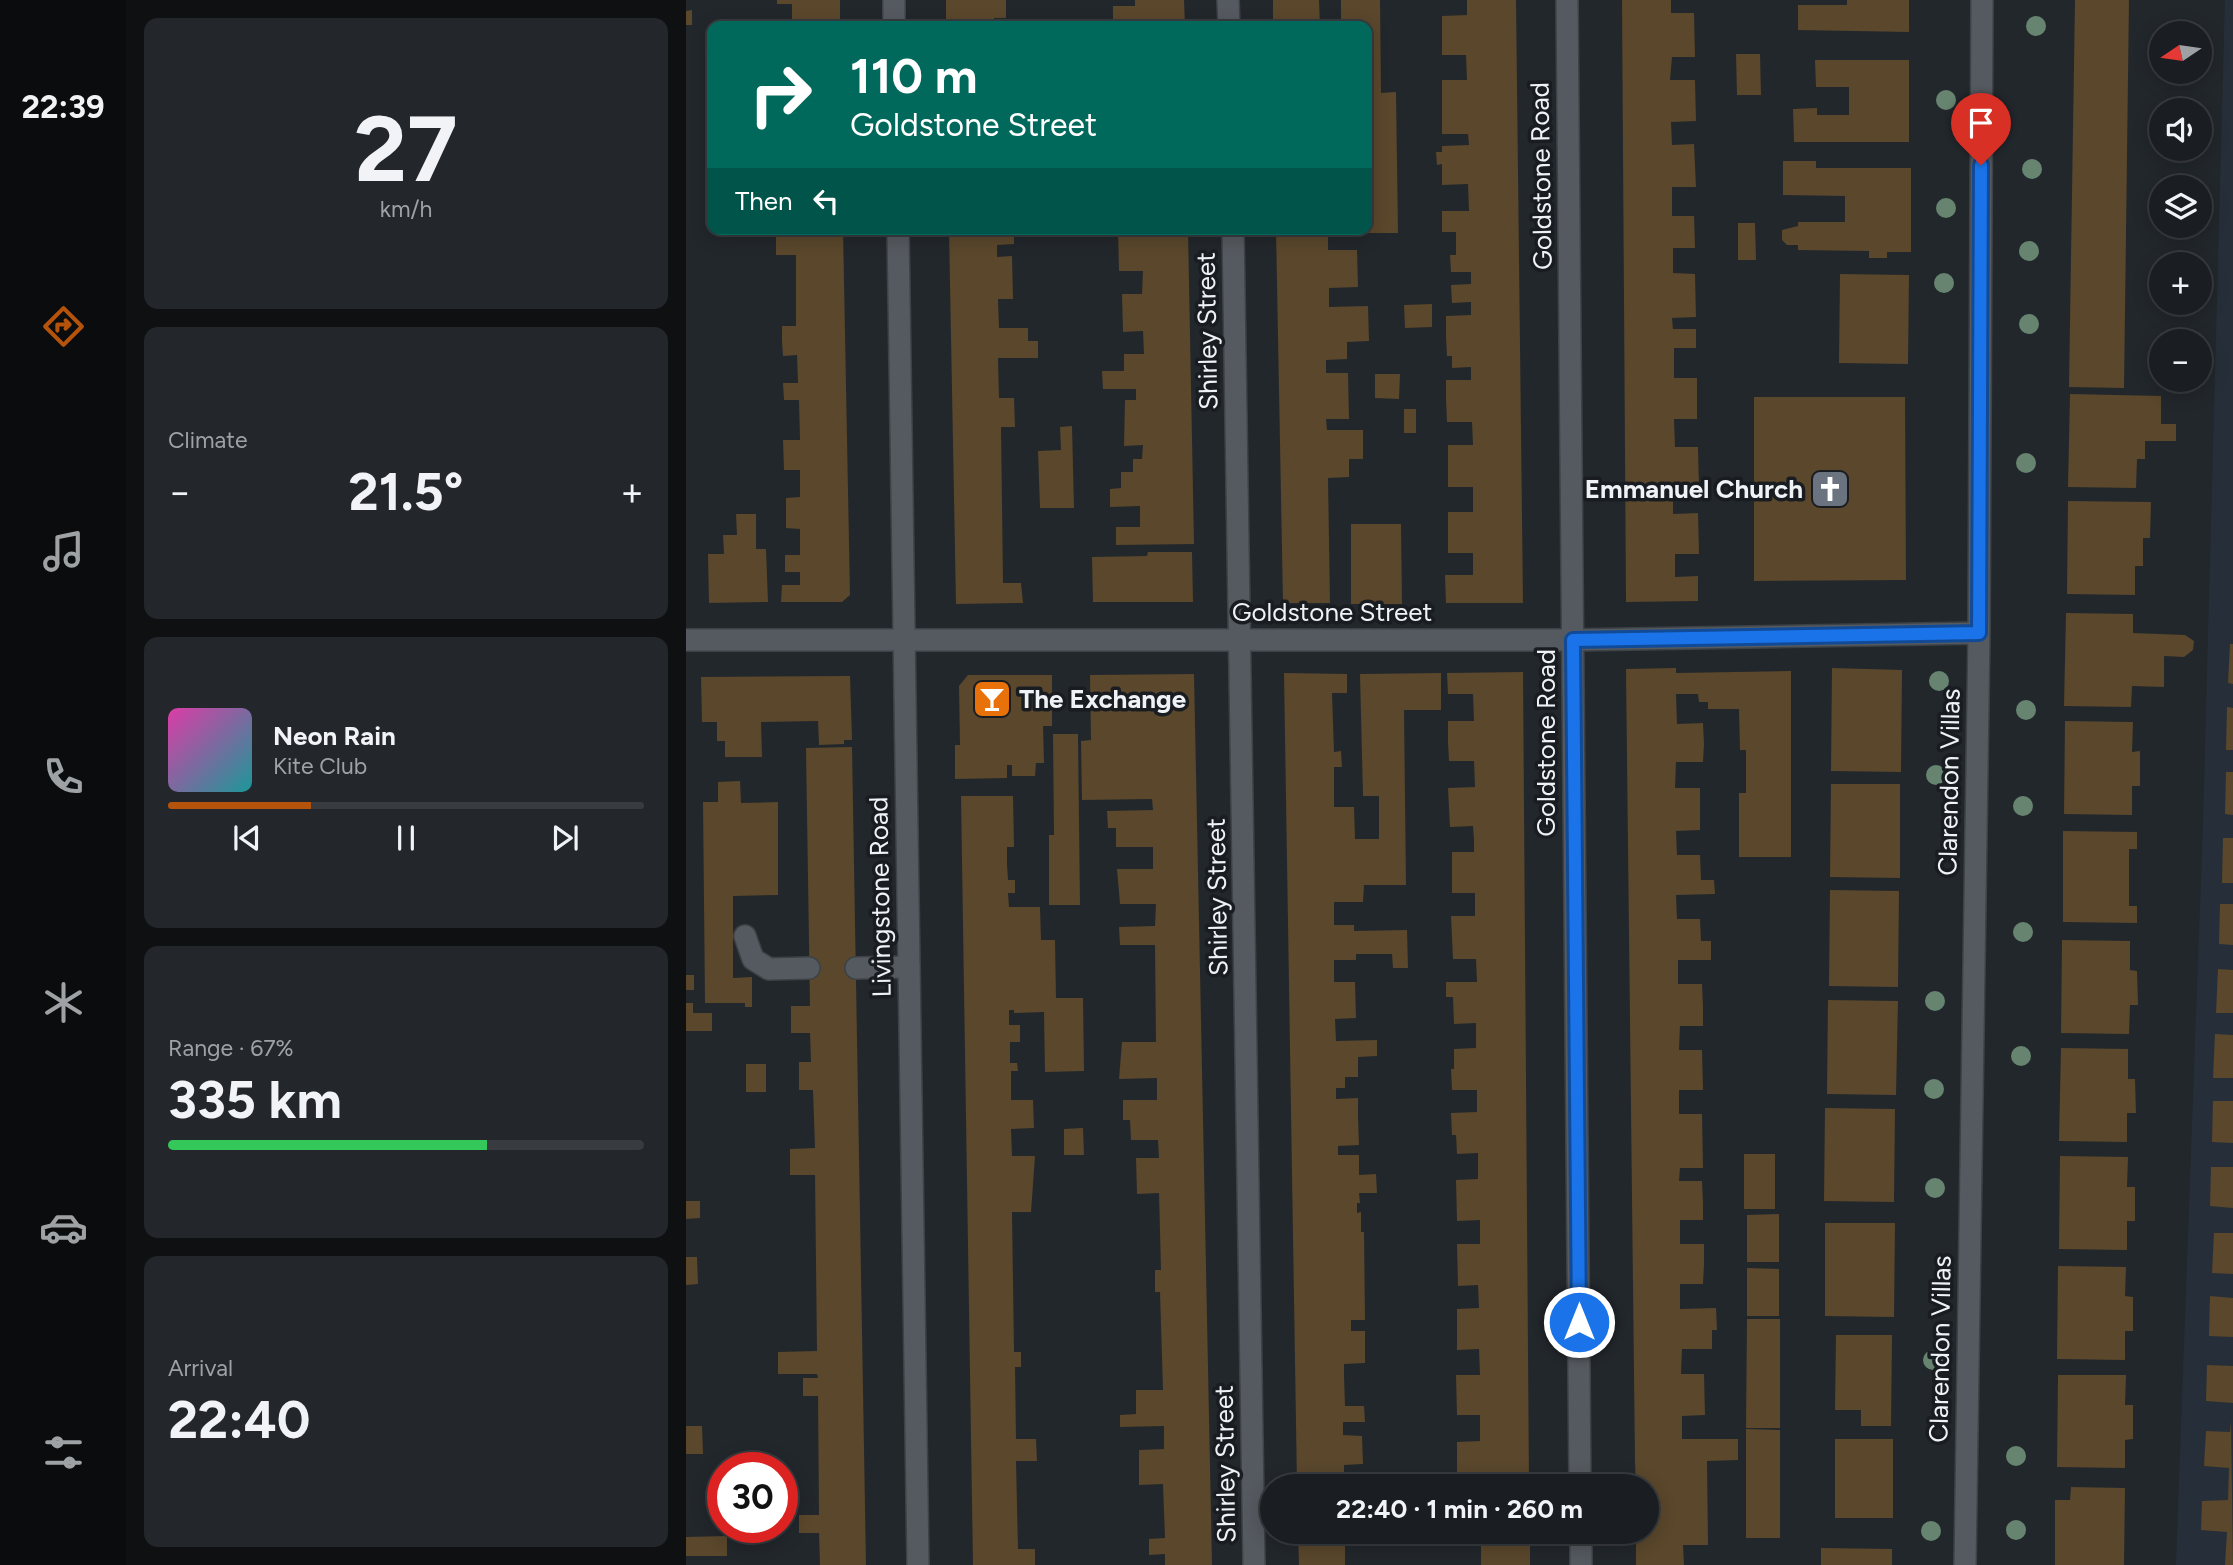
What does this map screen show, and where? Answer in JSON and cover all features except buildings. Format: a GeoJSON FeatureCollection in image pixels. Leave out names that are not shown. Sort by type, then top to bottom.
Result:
{"type":"FeatureCollection","features":[{"type":"Feature","properties":{"kind":"street"},"geometry":{"type":"LineString","coordinates":[[894,0],[894,21]]}},
{"type":"Feature","properties":{"kind":"street"},"geometry":{"type":"LineString","coordinates":[[1228,0],[1229,21]]}},
{"type":"Feature","properties":{"kind":"street","name":"Goldstone Road"},"geometry":{"type":"LineString","coordinates":[[1567,0],[1580,1474]]}},
{"type":"Feature","properties":{"kind":"street","name":"Clarendon Villas"},"geometry":{"type":"LineString","coordinates":[[1965,1565],[1979,633],[1982,0]]}},
{"type":"Feature","properties":{"kind":"street","name":"Livingstone Road"},"geometry":{"type":"LineString","coordinates":[[898,235],[918,1565]]}},
{"type":"Feature","properties":{"kind":"street","name":"Shirley Street"},"geometry":{"type":"LineString","coordinates":[[1233,235],[1254,1565]]}},
{"type":"Feature","properties":{"kind":"street","name":"Goldstone Street"},"geometry":{"type":"LineString","coordinates":[[686,640],[1573,640],[1979,633]]}},
{"type":"Feature","properties":{"kind":"street"},"geometry":{"type":"LineString","coordinates":[[745,936],[753,959],[769,969],[809,968]]}},
{"type":"Feature","properties":{"kind":"street"},"geometry":{"type":"LineString","coordinates":[[856,968],[909,967]]}},
{"type":"Feature","properties":{"kind":"street"},"geometry":{"type":"LineString","coordinates":[[1581,1544],[1581,1565]]}},
{"type":"Feature","properties":{"kind":"shaded area"},"geometry":{"type":"Polygon","coordinates":[[[2225,0],[2233,0],[2233,1565],[2176,1565],[2203,825],[2225,0]]]}},
{"type":"Feature","properties":{"kind":"place","name":"Emmanuel Church"},"geometry":{"type":"Point","coordinates":[1830,489]}},
{"type":"Feature","properties":{"kind":"place","name":"The Exchange"},"geometry":{"type":"Point","coordinates":[992,699]}},
{"type":"Feature","properties":{"kind":"route"},"geometry":{"type":"LineString","coordinates":[[1579,1322],[1573,640],[1979,633],[1981,165]]}}]}
